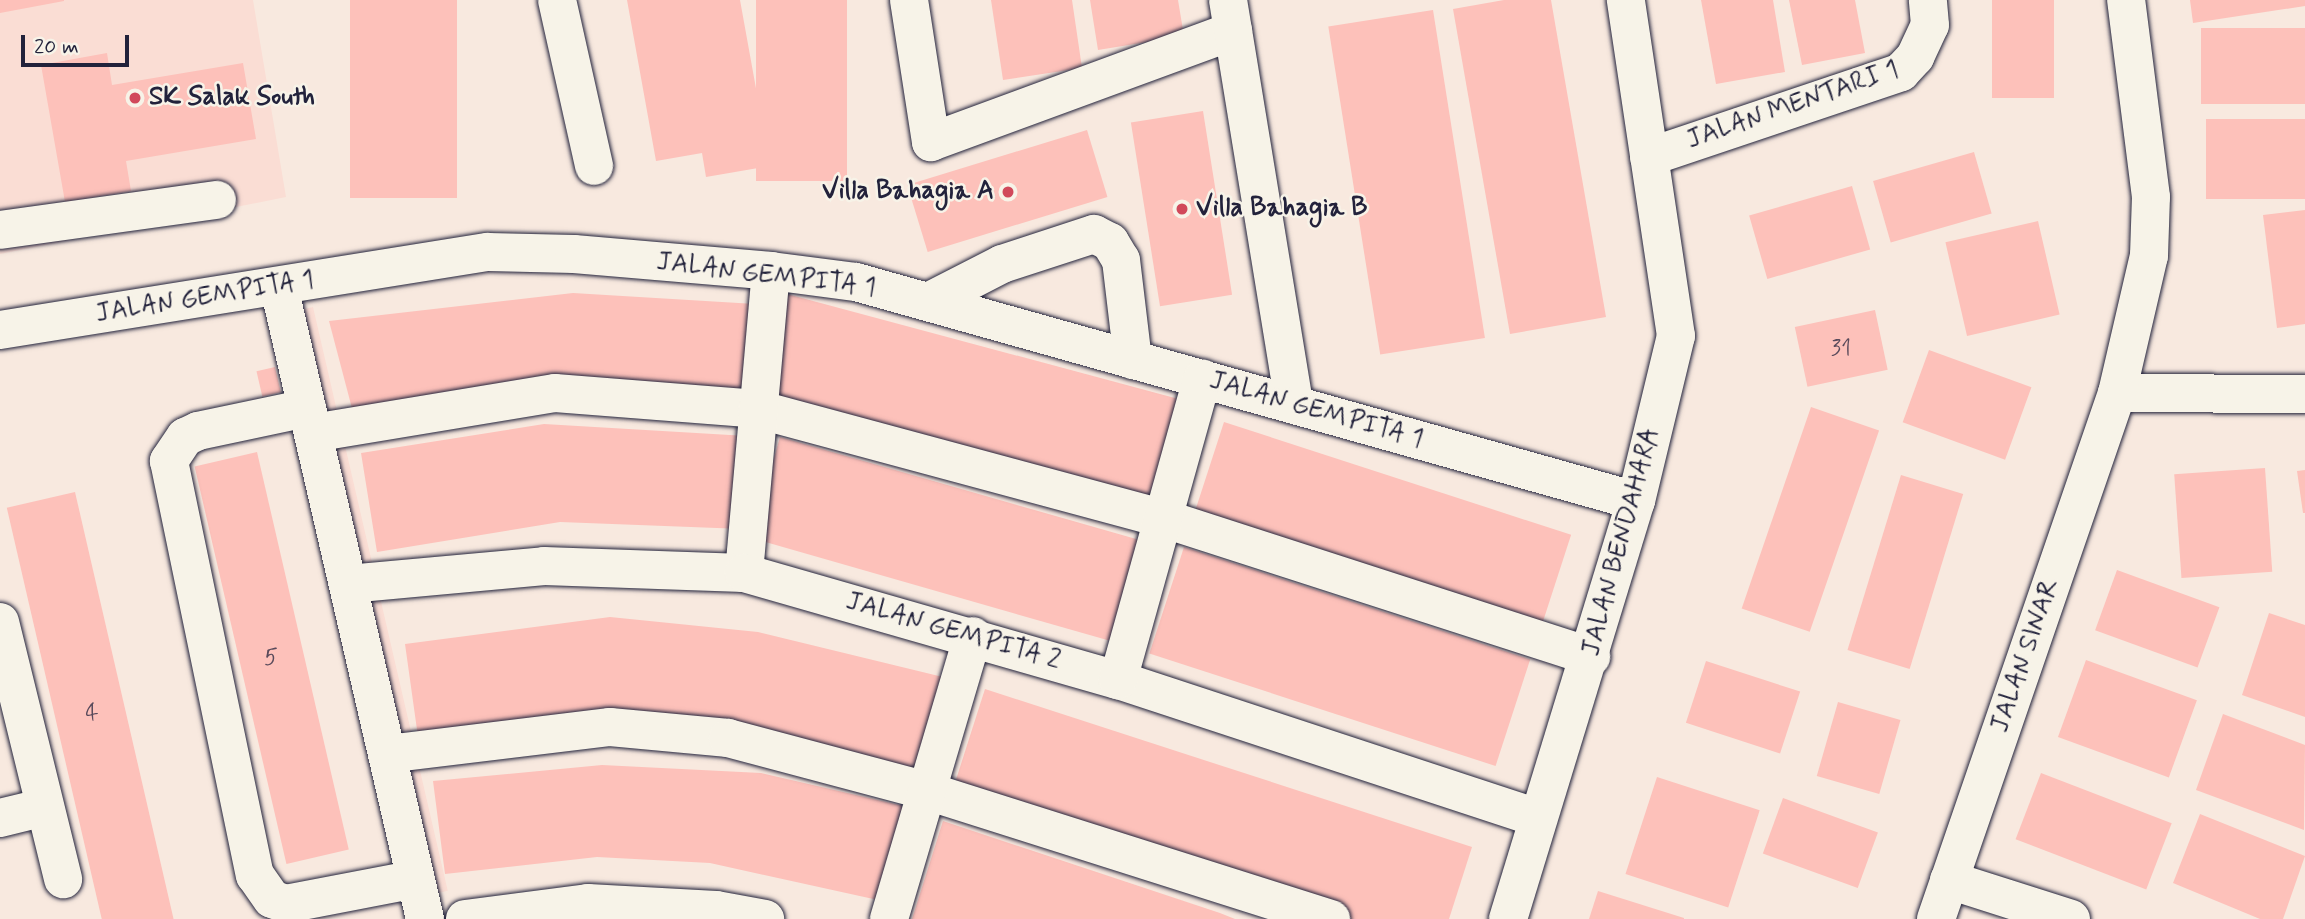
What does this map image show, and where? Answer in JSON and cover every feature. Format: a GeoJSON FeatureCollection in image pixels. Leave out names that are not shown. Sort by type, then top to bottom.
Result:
{"type":"FeatureCollection","features":[{"type":"Feature","properties":{"kind":"street"},"geometry":{"type":"LineString","coordinates":[[557,0],[594,166]]}},
{"type":"Feature","properties":{"kind":"street"},"geometry":{"type":"LineString","coordinates":[[909,0],[930,142],[1231,16],[1294,405]]}},
{"type":"Feature","properties":{"kind":"street","name":"JALAN BENDAHARA"},"geometry":{"type":"LineString","coordinates":[[1508,919],[1591,657],[1636,501],[1676,336],[1626,0]]}},
{"type":"Feature","properties":{"kind":"street","name":"JALAN MENTARI 1"},"geometry":{"type":"LineString","coordinates":[[1649,157],[1901,72],[1915,57],[1930,25],[1928,0]]}},
{"type":"Feature","properties":{"kind":"street","name":"JALAN SINAR"},"geometry":{"type":"LineString","coordinates":[[1936,919],[2118,393],[2149,256],[2151,197],[2126,0]]}},
{"type":"Feature","properties":{"kind":"street"},"geometry":{"type":"LineString","coordinates":[[0,230],[217,200]]}},
{"type":"Feature","properties":{"kind":"street"},"geometry":{"type":"LineString","coordinates":[[928,302],[1002,264],[1094,234],[1110,242],[1121,260],[1133,360]]}},
{"type":"Feature","properties":{"kind":"street","name":"JALAN GEMPITA 1"},"geometry":{"type":"LineString","coordinates":[[0,330],[488,252],[574,254],[771,271],[856,282],[1636,501]]}},
{"type":"Feature","properties":{"kind":"street"},"geometry":{"type":"LineString","coordinates":[[744,573],[771,271]]}},
{"type":"Feature","properties":{"kind":"street"},"geometry":{"type":"LineString","coordinates":[[279,287],[425,919]]}},
{"type":"Feature","properties":{"kind":"street"},"geometry":{"type":"LineString","coordinates":[[1118,680],[1202,379]]}},
{"type":"Feature","properties":{"kind":"street"},"geometry":{"type":"LineString","coordinates":[[416,879],[286,904],[272,899],[256,875],[169,461],[185,437],[198,431],[555,393],[757,409],[1165,519],[1591,657]]}},
{"type":"Feature","properties":{"kind":"street"},"geometry":{"type":"LineString","coordinates":[[2118,393],[2305,394]]}},
{"type":"Feature","properties":{"kind":"street","name":"JALAN GEMPITA 2"},"geometry":{"type":"LineString","coordinates":[[348,584],[544,566],[744,573],[973,636],[1118,680],[1538,818]]}},
{"type":"Feature","properties":{"kind":"street"},"geometry":{"type":"LineString","coordinates":[[0,622],[63,879]]}},
{"type":"Feature","properties":{"kind":"street"},"geometry":{"type":"LineString","coordinates":[[889,919],[973,636]]}},
{"type":"Feature","properties":{"kind":"street"},"geometry":{"type":"LineString","coordinates":[[387,754],[610,727],[728,738],[927,791],[1331,919]]}},
{"type":"Feature","properties":{"kind":"street"},"geometry":{"type":"LineString","coordinates":[[0,818],[45,807]]}},
{"type":"Feature","properties":{"kind":"street"},"geometry":{"type":"LineString","coordinates":[[1949,880],[2071,919]]}},
{"type":"Feature","properties":{"kind":"street"},"geometry":{"type":"LineString","coordinates":[[465,919],[588,903],[765,919]]}},
{"type":"Feature","properties":{"kind":"shaded area","name":"SK Salak South"},"geometry":{"type":"Polygon","coordinates":[[[0,0],[253,0],[286,197],[0,254],[0,0]]]}},
{"type":"Feature","properties":{"kind":"shaded area"},"geometry":{"type":"Polygon","coordinates":[[[313,307],[448,891],[402,901],[267,318],[313,307]]]}},
{"type":"Feature","properties":{"kind":"building"},"geometry":{"type":"Polygon","coordinates":[[[0,0],[64,0],[64,1],[0,13],[0,0]]]}},
{"type":"Feature","properties":{"kind":"building"},"geometry":{"type":"Polygon","coordinates":[[[350,0],[457,0],[457,198],[350,198],[350,0]]]}},
{"type":"Feature","properties":{"kind":"building"},"geometry":{"type":"Polygon","coordinates":[[[627,0],[740,0],[770,166],[706,177],[702,153],[656,161],[627,0]]]}},
{"type":"Feature","properties":{"kind":"building"},"geometry":{"type":"Polygon","coordinates":[[[756,0],[847,0],[847,181],[756,181],[756,0]]]}},
{"type":"Feature","properties":{"kind":"building"},"geometry":{"type":"Polygon","coordinates":[[[991,0],[1072,0],[1082,68],[1003,80],[991,0]]]}},
{"type":"Feature","properties":{"kind":"building"},"geometry":{"type":"Polygon","coordinates":[[[1090,0],[1178,0],[1184,36],[1098,50],[1090,0]]]}},
{"type":"Feature","properties":{"kind":"building"},"geometry":{"type":"Polygon","coordinates":[[[1504,0],[1551,0],[1606,317],[1510,334],[1453,9],[1504,0]]]}},
{"type":"Feature","properties":{"kind":"building"},"geometry":{"type":"Polygon","coordinates":[[[1701,0],[1773,0],[1785,72],[1716,84],[1701,0]]]}},
{"type":"Feature","properties":{"kind":"building"},"geometry":{"type":"Polygon","coordinates":[[[1789,0],[1855,0],[1865,53],[1802,65],[1789,0]]]}},
{"type":"Feature","properties":{"kind":"building"},"geometry":{"type":"Polygon","coordinates":[[[1992,0],[2054,0],[2054,98],[1992,98],[1992,0]]]}},
{"type":"Feature","properties":{"kind":"building"},"geometry":{"type":"Polygon","coordinates":[[[2190,0],[2305,0],[2305,6],[2193,23],[2190,0]]]}},
{"type":"Feature","properties":{"kind":"building"},"geometry":{"type":"Polygon","coordinates":[[[1433,10],[1485,338],[1380,354],[1328,27],[1433,10]]]}},
{"type":"Feature","properties":{"kind":"building"},"geometry":{"type":"Polygon","coordinates":[[[2201,28],[2305,28],[2305,104],[2201,104],[2201,28]]]}},
{"type":"Feature","properties":{"kind":"building"},"geometry":{"type":"Polygon","coordinates":[[[107,53],[112,85],[243,63],[256,139],[126,161],[131,191],[65,202],[41,65],[107,53]]]}},
{"type":"Feature","properties":{"kind":"building","name":"Villa Bahagia B"},"geometry":{"type":"Polygon","coordinates":[[[1203,111],[1232,295],[1160,306],[1131,122],[1203,111]]]}},
{"type":"Feature","properties":{"kind":"building"},"geometry":{"type":"Polygon","coordinates":[[[2206,119],[2305,119],[2305,199],[2206,199],[2206,119]]]}},
{"type":"Feature","properties":{"kind":"building","name":"Villa Bahagia A"},"geometry":{"type":"Polygon","coordinates":[[[1087,130],[1107,197],[928,252],[907,185],[1087,130]]]}},
{"type":"Feature","properties":{"kind":"building"},"geometry":{"type":"Polygon","coordinates":[[[1974,152],[1992,214],[1891,242],[1873,181],[1974,152]]]}},
{"type":"Feature","properties":{"kind":"building"},"geometry":{"type":"Polygon","coordinates":[[[1852,186],[1870,249],[1767,279],[1749,215],[1852,186]]]}},
{"type":"Feature","properties":{"kind":"building"},"geometry":{"type":"Polygon","coordinates":[[[2305,210],[2305,324],[2277,328],[2263,215],[2305,210]]]}},
{"type":"Feature","properties":{"kind":"building"},"geometry":{"type":"Polygon","coordinates":[[[2038,221],[2060,315],[1967,336],[1945,242],[2038,221]]]}},
{"type":"Feature","properties":{"kind":"building"},"geometry":{"type":"Polygon","coordinates":[[[573,293],[755,304],[750,403],[354,416],[329,321],[573,293]]]}},
{"type":"Feature","properties":{"kind":"building"},"geometry":{"type":"Polygon","coordinates":[[[787,294],[1187,401],[1159,506],[759,399],[787,294]]]}},
{"type":"Feature","properties":{"kind":"building"},"geometry":{"type":"Polygon","coordinates":[[[1875,310],[1888,370],[1807,387],[1795,327],[1875,310]]]}},
{"type":"Feature","properties":{"kind":"building"},"geometry":{"type":"Polygon","coordinates":[[[1929,350],[2031,387],[2005,460],[1903,422],[1929,350]]]}},
{"type":"Feature","properties":{"kind":"building"},"geometry":{"type":"Polygon","coordinates":[[[275,367],[281,392],[262,397],[256,371],[275,367]]]}},
{"type":"Feature","properties":{"kind":"building"},"geometry":{"type":"Polygon","coordinates":[[[1811,407],[1879,430],[1810,632],[1742,608],[1811,407]]]}},
{"type":"Feature","properties":{"kind":"building"},"geometry":{"type":"Polygon","coordinates":[[[1224,422],[1571,535],[1539,633],[1192,520],[1224,422]]]}},
{"type":"Feature","properties":{"kind":"building"},"geometry":{"type":"Polygon","coordinates":[[[544,424],[747,436],[743,529],[560,522],[377,552],[361,453],[544,424]]]}},
{"type":"Feature","properties":{"kind":"building"},"geometry":{"type":"Polygon","coordinates":[[[780,437],[1150,543],[1121,644],[751,538],[780,437]]]}},
{"type":"Feature","properties":{"kind":"building"},"geometry":{"type":"Polygon","coordinates":[[[257,452],[349,850],[286,864],[195,466],[257,452]]]}},
{"type":"Feature","properties":{"kind":"building"},"geometry":{"type":"Polygon","coordinates":[[[2265,468],[2272,572],[2181,578],[2174,474],[2265,468]]]}},
{"type":"Feature","properties":{"kind":"building"},"geometry":{"type":"Polygon","coordinates":[[[2305,470],[2305,513],[2303,513],[2297,471],[2305,470]]]}},
{"type":"Feature","properties":{"kind":"building"},"geometry":{"type":"Polygon","coordinates":[[[1901,475],[1963,494],[1910,669],[1847,650],[1901,475]]]}},
{"type":"Feature","properties":{"kind":"building"},"geometry":{"type":"Polygon","coordinates":[[[75,492],[174,919],[102,919],[7,508],[75,492]]]}},
{"type":"Feature","properties":{"kind":"building"},"geometry":{"type":"Polygon","coordinates":[[[1184,547],[1530,659],[1496,766],[1149,654],[1184,547]]]}},
{"type":"Feature","properties":{"kind":"building"},"geometry":{"type":"Polygon","coordinates":[[[2117,570],[2219,607],[2198,667],[2095,630],[2117,570]]]}},
{"type":"Feature","properties":{"kind":"building"},"geometry":{"type":"Polygon","coordinates":[[[2269,613],[2305,625],[2305,717],[2242,695],[2269,613]]]}},
{"type":"Feature","properties":{"kind":"building"},"geometry":{"type":"Polygon","coordinates":[[[610,617],[758,632],[947,678],[921,780],[779,742],[419,744],[405,644],[610,617]]]}},
{"type":"Feature","properties":{"kind":"building"},"geometry":{"type":"Polygon","coordinates":[[[2086,660],[2197,700],[2169,777],[2058,737],[2086,660]]]}},
{"type":"Feature","properties":{"kind":"building"},"geometry":{"type":"Polygon","coordinates":[[[1706,661],[1800,692],[1780,753],[1686,723],[1706,661]]]}},
{"type":"Feature","properties":{"kind":"building"},"geometry":{"type":"Polygon","coordinates":[[[985,689],[1472,847],[1449,919],[1350,919],[953,789],[985,689]]]}},
{"type":"Feature","properties":{"kind":"building"},"geometry":{"type":"Polygon","coordinates":[[[1838,702],[1900,720],[1879,794],[1817,776],[1838,702]]]}},
{"type":"Feature","properties":{"kind":"building"},"geometry":{"type":"Polygon","coordinates":[[[2223,714],[2305,745],[2304,830],[2196,790],[2223,714]]]}},
{"type":"Feature","properties":{"kind":"building"},"geometry":{"type":"Polygon","coordinates":[[[602,765],[761,773],[908,807],[887,902],[710,863],[597,857],[445,874],[433,781],[602,765]]]}},
{"type":"Feature","properties":{"kind":"building"},"geometry":{"type":"Polygon","coordinates":[[[2041,773],[2172,823],[2146,889],[2016,839],[2041,773]]]}},
{"type":"Feature","properties":{"kind":"building"},"geometry":{"type":"Polygon","coordinates":[[[1657,777],[1760,810],[1728,907],[1625,874],[1657,777]]]}},
{"type":"Feature","properties":{"kind":"building"},"geometry":{"type":"Polygon","coordinates":[[[1783,798],[1878,833],[1858,888],[1763,853],[1783,798]]]}},
{"type":"Feature","properties":{"kind":"building"},"geometry":{"type":"Polygon","coordinates":[[[2200,814],[2305,856],[2283,919],[2260,919],[2173,883],[2200,814]]]}},
{"type":"Feature","properties":{"kind":"building"},"geometry":{"type":"Polygon","coordinates":[[[943,821],[1220,913],[1235,919],[912,919],[943,821]]]}},
{"type":"Feature","properties":{"kind":"building"},"geometry":{"type":"Polygon","coordinates":[[[1598,891],[1684,918],[1684,919],[1589,919],[1598,891]]]}},
{"type":"Feature","properties":{"kind":"place","name":"SK Salak South"},"geometry":{"type":"Point","coordinates":[135,98]}},
{"type":"Feature","properties":{"kind":"place","name":"Villa Bahagia A"},"geometry":{"type":"Point","coordinates":[1008,192]}},
{"type":"Feature","properties":{"kind":"place","name":"Villa Bahagia B"},"geometry":{"type":"Point","coordinates":[1182,209]}}]}
